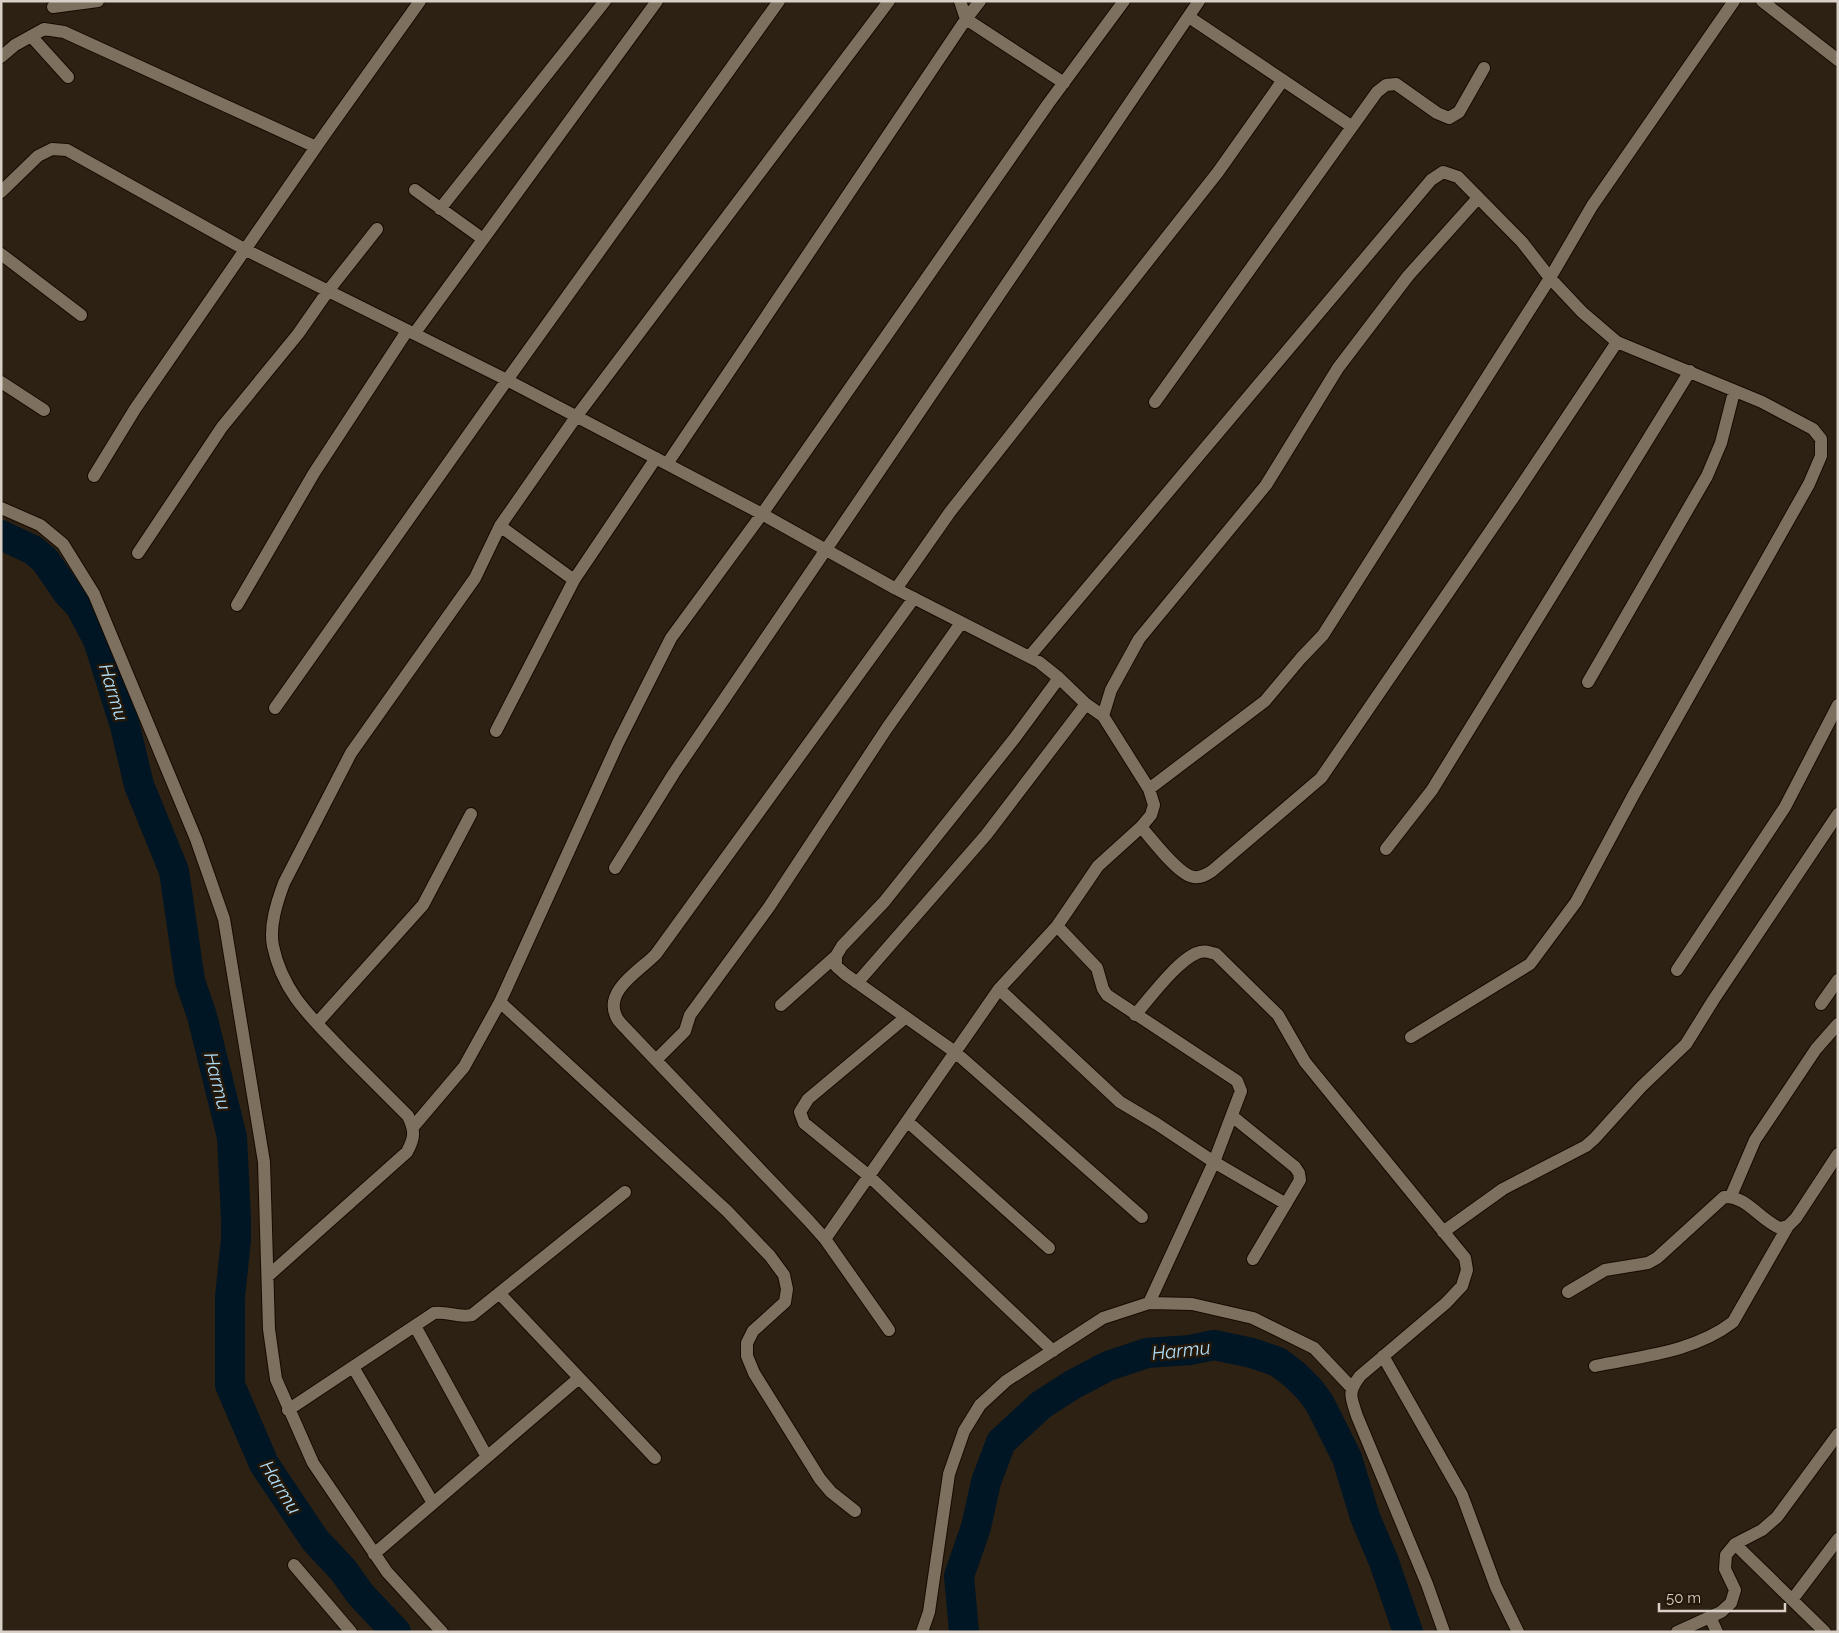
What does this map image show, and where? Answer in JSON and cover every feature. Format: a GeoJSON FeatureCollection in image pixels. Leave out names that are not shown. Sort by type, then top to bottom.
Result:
{"type":"FeatureCollection","features":[{"type":"Feature","properties":{"kind":"street"},"geometry":{"type":"LineString","coordinates":[[52,30],[53,4],[98,1]]}},
{"type":"Feature","properties":{"kind":"street"},"geometry":{"type":"LineString","coordinates":[[94,476],[135,410],[316,147],[420,1]]}},
{"type":"Feature","properties":{"kind":"street"},"geometry":{"type":"LineString","coordinates":[[440,208],[605,1]]}},
{"type":"Feature","properties":{"kind":"street"},"geometry":{"type":"LineString","coordinates":[[237,605],[314,473],[411,332],[484,239],[657,1]]}},
{"type":"Feature","properties":{"kind":"street"},"geometry":{"type":"LineString","coordinates":[[275,708],[506,380],[779,1]]}},
{"type":"Feature","properties":{"kind":"street"},"geometry":{"type":"LineString","coordinates":[[268,1276],[407,1152],[414,1140],[413,1127],[408,1116],[301,1008],[282,976],[273,945],[273,924],[277,902],[284,883],[352,753],[475,578],[500,526],[576,417],[888,1]]}},
{"type":"Feature","properties":{"kind":"street"},"geometry":{"type":"LineString","coordinates":[[960,1],[966,19],[1064,83]]}},
{"type":"Feature","properties":{"kind":"street"},"geometry":{"type":"LineString","coordinates":[[496,731],[574,580],[661,461],[980,1]]}},
{"type":"Feature","properties":{"kind":"street"},"geometry":{"type":"LineString","coordinates":[[413,1127],[464,1067],[500,1002],[618,743],[672,638],[762,514],[1064,83],[1124,1]]}},
{"type":"Feature","properties":{"kind":"street"},"geometry":{"type":"LineString","coordinates":[[615,868],[674,773],[1199,1]]}},
{"type":"Feature","properties":{"kind":"street"},"geometry":{"type":"LineString","coordinates":[[1149,789],[1265,701],[1323,635],[1550,278],[1592,206],[1734,1]]}},
{"type":"Feature","properties":{"kind":"street"},"geometry":{"type":"LineString","coordinates":[[1762,1],[1838,60]]}},
{"type":"Feature","properties":{"kind":"street"},"geometry":{"type":"LineString","coordinates":[[1189,17],[1351,126]]}},
{"type":"Feature","properties":{"kind":"street"},"geometry":{"type":"LineString","coordinates":[[1,57],[15,45],[44,29],[64,32],[316,147]]}},
{"type":"Feature","properties":{"kind":"street"},"geometry":{"type":"LineString","coordinates":[[31,36],[68,77]]}},
{"type":"Feature","properties":{"kind":"street"},"geometry":{"type":"LineString","coordinates":[[1155,402],[1377,92],[1386,84],[1396,84],[1437,113],[1450,118],[1459,112],[1484,68]]}},
{"type":"Feature","properties":{"kind":"street"},"geometry":{"type":"LineString","coordinates":[[896,588],[950,512],[1218,172],[1283,80]]}},
{"type":"Feature","properties":{"kind":"street"},"geometry":{"type":"LineString","coordinates":[[1,192],[38,156],[52,149],[67,150],[246,250],[506,380],[762,514],[961,623],[1029,657],[1059,678],[1086,704],[1103,716],[1149,789],[1154,805],[1151,815],[1141,827],[1098,866],[1056,926],[999,989],[825,1239]]}},
{"type":"Feature","properties":{"kind":"street"},"geometry":{"type":"LineString","coordinates":[[1029,657],[1431,180],[1443,172],[1458,177],[1522,242],[1550,278],[1582,312],[1618,342],[1690,371],[1734,392],[1762,402],[1813,429],[1821,439],[1821,456],[1809,484],[1634,794],[1576,902],[1530,964],[1411,1037]]}},
{"type":"Feature","properties":{"kind":"street"},"geometry":{"type":"LineString","coordinates":[[415,190],[484,239]]}},
{"type":"Feature","properties":{"kind":"street"},"geometry":{"type":"LineString","coordinates":[[1103,716],[1111,690],[1139,639],[1266,485],[1338,368],[1402,284],[1478,198]]}},
{"type":"Feature","properties":{"kind":"street"},"geometry":{"type":"LineString","coordinates":[[138,553],[222,427],[298,334],[328,291],[377,229]]}},
{"type":"Feature","properties":{"kind":"street"},"geometry":{"type":"LineString","coordinates":[[1,254],[81,315]]}},
{"type":"Feature","properties":{"kind":"street"},"geometry":{"type":"LineString","coordinates":[[1141,827],[1179,869],[1192,878],[1202,877],[1220,865],[1321,778],[1618,342]]}},
{"type":"Feature","properties":{"kind":"street"},"geometry":{"type":"LineString","coordinates":[[1386,849],[1432,790],[1690,371]]}},
{"type":"Feature","properties":{"kind":"street"},"geometry":{"type":"LineString","coordinates":[[1,382],[44,410]]}},
{"type":"Feature","properties":{"kind":"street"},"geometry":{"type":"LineString","coordinates":[[1588,682],[1707,476],[1721,443],[1734,392]]}},
{"type":"Feature","properties":{"kind":"street"},"geometry":{"type":"LineString","coordinates":[[1,508],[40,525],[63,544],[94,594],[196,839],[221,910],[235,980],[264,1162],[269,1329],[276,1379],[288,1410],[313,1463],[374,1554],[387,1572],[442,1632]]}},
{"type":"Feature","properties":{"kind":"street"},"geometry":{"type":"LineString","coordinates":[[500,526],[574,580]]}},
{"type":"Feature","properties":{"kind":"street"},"geometry":{"type":"LineString","coordinates":[[889,1330],[825,1239],[616,1017],[614,1003],[618,989],[656,954],[914,598]]}},
{"type":"Feature","properties":{"kind":"street"},"geometry":{"type":"LineString","coordinates":[[656,1060],[684,1031],[690,1015],[769,907],[887,728],[961,623]]}},
{"type":"Feature","properties":{"kind":"street"},"geometry":{"type":"LineString","coordinates":[[780,1005],[836,956],[842,946],[896,887],[1014,739],[1059,678]]}},
{"type":"Feature","properties":{"kind":"street"},"geometry":{"type":"LineString","coordinates":[[857,983],[986,835],[1086,704]]}},
{"type":"Feature","properties":{"kind":"street"},"geometry":{"type":"LineString","coordinates":[[1677,970],[1785,807],[1838,705]]}},
{"type":"Feature","properties":{"kind":"street"},"geometry":{"type":"LineString","coordinates":[[316,1023],[423,904],[471,814]]}},
{"type":"Feature","properties":{"kind":"street"},"geometry":{"type":"LineString","coordinates":[[1444,1232],[1503,1189],[1586,1146],[1686,1044],[1838,814]]}},
{"type":"Feature","properties":{"kind":"street"},"geometry":{"type":"LineString","coordinates":[[1056,926],[1098,968],[1102,989],[1106,995],[1237,1081],[1240,1086],[1241,1091],[1214,1162],[1148,1303]]}},
{"type":"Feature","properties":{"kind":"street"},"geometry":{"type":"LineString","coordinates":[[1135,1015],[1181,964],[1196,953],[1207,951],[1216,954],[1278,1015],[1305,1062],[1465,1258],[1467,1270],[1462,1286],[1446,1303],[1360,1376],[1351,1387],[1351,1398],[1357,1416],[1444,1632]]}},
{"type":"Feature","properties":{"kind":"street"},"geometry":{"type":"LineString","coordinates":[[836,956],[836,966],[955,1052],[1142,1217]]}},
{"type":"Feature","properties":{"kind":"street"},"geometry":{"type":"LineString","coordinates":[[1821,1004],[1838,980]]}},
{"type":"Feature","properties":{"kind":"street"},"geometry":{"type":"LineString","coordinates":[[999,989],[1120,1102],[1214,1162],[1286,1204]]}},
{"type":"Feature","properties":{"kind":"street"},"geometry":{"type":"LineString","coordinates":[[500,1002],[727,1211],[770,1256],[784,1275],[787,1289],[785,1302],[753,1332],[747,1343],[747,1356],[754,1373],[820,1479],[831,1492],[855,1510]]}},
{"type":"Feature","properties":{"kind":"street"},"geometry":{"type":"LineString","coordinates":[[906,1018],[808,1099],[800,1112],[804,1123],[869,1176],[1053,1351]]}},
{"type":"Feature","properties":{"kind":"street"},"geometry":{"type":"LineString","coordinates":[[1731,1196],[1755,1140],[1816,1049],[1838,1024]]}},
{"type":"Feature","properties":{"kind":"street"},"geometry":{"type":"LineString","coordinates":[[1232,1116],[1295,1167],[1300,1180],[1252,1259]]}},
{"type":"Feature","properties":{"kind":"street"},"geometry":{"type":"LineString","coordinates":[[907,1121],[1049,1248]]}},
{"type":"Feature","properties":{"kind":"street"},"geometry":{"type":"LineString","coordinates":[[1595,1366],[1689,1346],[1719,1332],[1733,1322],[1788,1226],[1796,1218],[1838,1154]]}},
{"type":"Feature","properties":{"kind":"street"},"geometry":{"type":"LineString","coordinates":[[288,1410],[434,1313],[443,1312],[461,1317],[472,1315],[625,1192]]}},
{"type":"Feature","properties":{"kind":"street"},"geometry":{"type":"LineString","coordinates":[[1568,1292],[1605,1270],[1648,1263],[1657,1258],[1724,1197],[1731,1196],[1738,1199],[1770,1224],[1780,1228],[1788,1226]]}},
{"type":"Feature","properties":{"kind":"street"},"geometry":{"type":"LineString","coordinates":[[499,1293],[655,1458]]}},
{"type":"Feature","properties":{"kind":"street"},"geometry":{"type":"LineString","coordinates":[[922,1632],[928,1612],[949,1474],[964,1431],[980,1405],[1000,1387],[1103,1318],[1148,1303],[1192,1304],[1253,1318],[1314,1348],[1351,1387]]}},
{"type":"Feature","properties":{"kind":"street"},"geometry":{"type":"LineString","coordinates":[[415,1326],[487,1457]]}},
{"type":"Feature","properties":{"kind":"street"},"geometry":{"type":"LineString","coordinates":[[1383,1356],[1462,1495],[1496,1587],[1518,1632]]}},
{"type":"Feature","properties":{"kind":"street"},"geometry":{"type":"LineString","coordinates":[[353,1367],[433,1503]]}},
{"type":"Feature","properties":{"kind":"street"},"geometry":{"type":"LineString","coordinates":[[374,1554],[579,1378]]}},
{"type":"Feature","properties":{"kind":"street"},"geometry":{"type":"LineString","coordinates":[[1677,1632],[1721,1612],[1731,1603],[1734,1590],[1725,1569],[1726,1555],[1735,1544],[1762,1530],[1777,1517],[1838,1434]]}},
{"type":"Feature","properties":{"kind":"street"},"geometry":{"type":"LineString","coordinates":[[1792,1600],[1838,1539]]}},
{"type":"Feature","properties":{"kind":"street"},"geometry":{"type":"LineString","coordinates":[[1735,1544],[1825,1632]]}},
{"type":"Feature","properties":{"kind":"street"},"geometry":{"type":"LineString","coordinates":[[294,1565],[351,1632]]}},
{"type":"Feature","properties":{"kind":"street"},"geometry":{"type":"LineString","coordinates":[[1710,1617],[1718,1632]]}},
{"type":"Feature","properties":{"kind":"waterway","name":"Harmu"},"geometry":{"type":"LineString","coordinates":[[1,535],[33,550],[45,560],[67,592],[80,606],[98,640],[125,726],[139,785],[174,871],[190,981],[202,1016],[232,1137],[236,1240],[230,1297],[230,1385],[264,1464],[315,1540],[343,1570],[361,1595],[396,1632]]}},
{"type":"Feature","properties":{"kind":"waterway","name":"Harmu"},"geometry":{"type":"LineString","coordinates":[[964,1632],[959,1576],[976,1527],[986,1482],[1001,1442],[1041,1405],[1072,1385],[1108,1366],[1147,1353],[1190,1350],[1214,1345],[1252,1353],[1278,1362],[1295,1375],[1310,1390],[1320,1404],[1347,1458],[1365,1517],[1384,1562],[1408,1632]]}}]}
